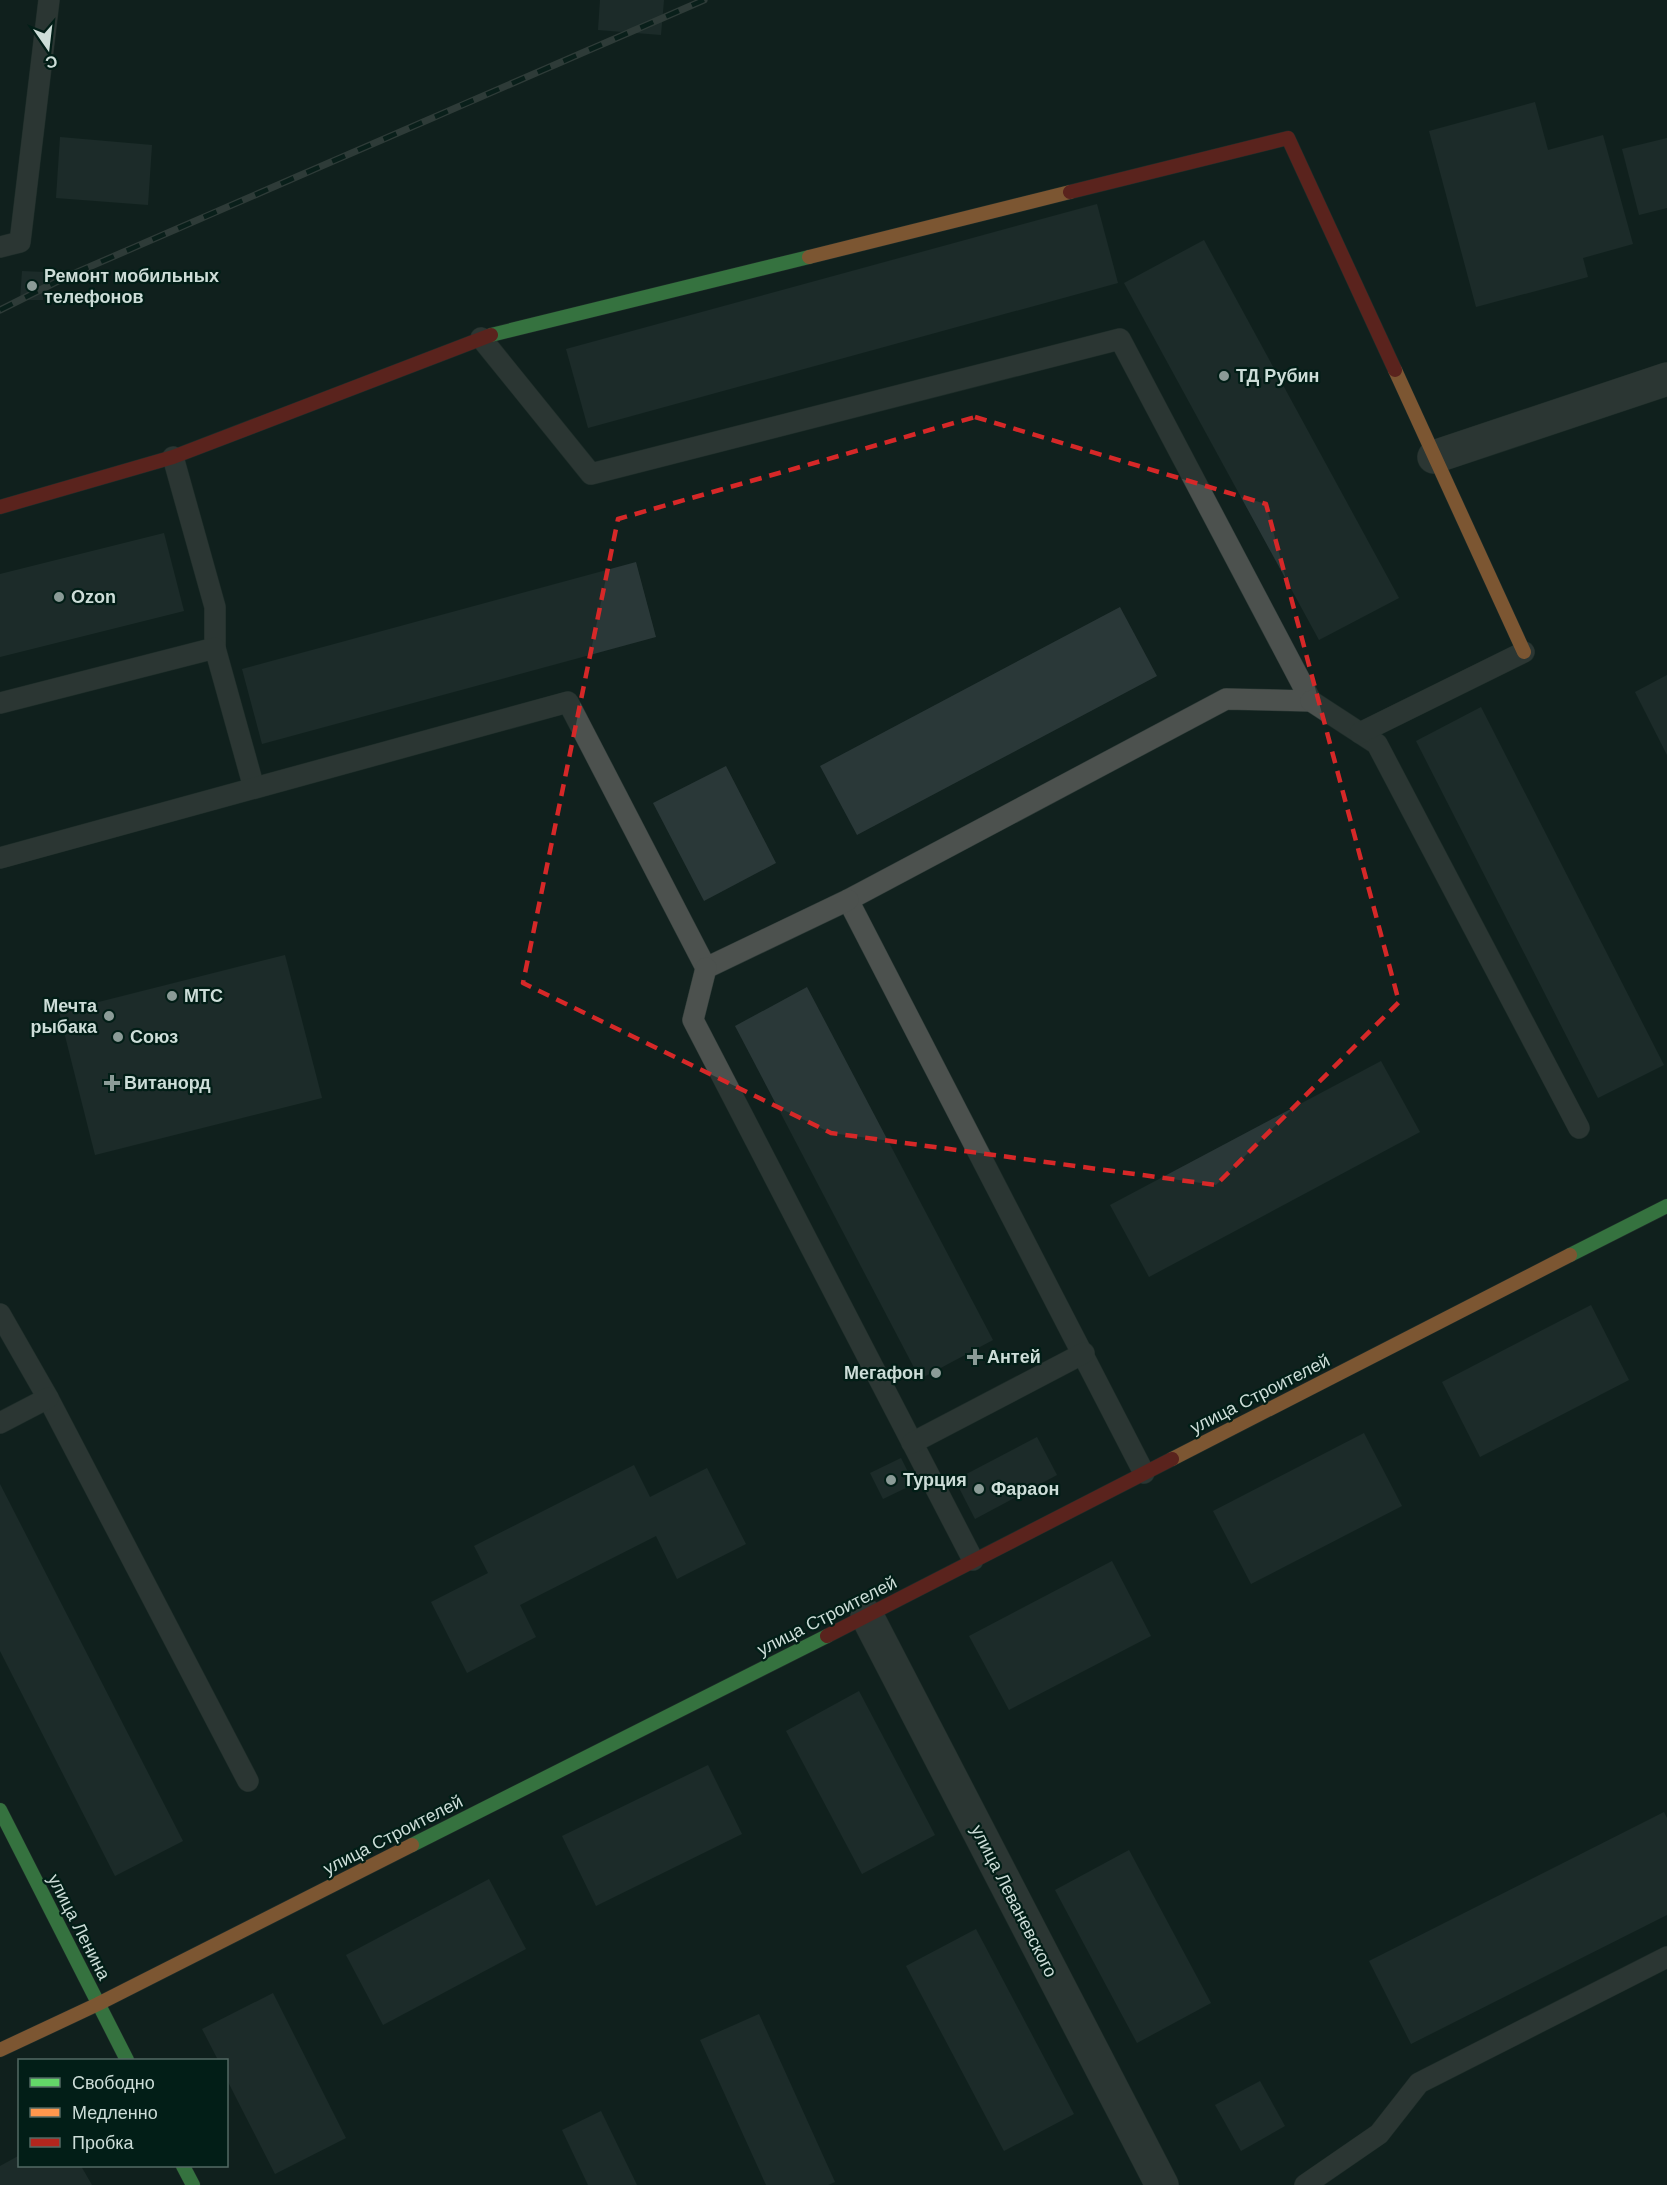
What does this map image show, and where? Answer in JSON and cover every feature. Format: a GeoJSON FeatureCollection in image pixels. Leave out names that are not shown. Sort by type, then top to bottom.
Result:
{"type":"FeatureCollection","features":[{"type":"Feature","properties":{"kind":"street"},"geometry":{"type":"LineString","coordinates":[[0,507],[173,457],[481,338],[1288,138],[1524,652]]}},
{"type":"Feature","properties":{"kind":"street"},"geometry":{"type":"LineString","coordinates":[[1434,457],[1667,379]]}},
{"type":"Feature","properties":{"kind":"street","name":"улица Строителей"},"geometry":{"type":"LineString","coordinates":[[0,2050],[98,2004],[867,1616],[1667,1206]]}},
{"type":"Feature","properties":{"kind":"street","name":"улица Леваневского"},"geometry":{"type":"LineString","coordinates":[[867,1616],[1162,2185]]}},
{"type":"Feature","properties":{"kind":"street","name":"улица Ленина"},"geometry":{"type":"LineString","coordinates":[[0,1810],[126,2059]]}},
{"type":"Feature","properties":{"kind":"street"},"geometry":{"type":"LineString","coordinates":[[184,2167],[193,2185]]}},
{"type":"Feature","properties":{"kind":"lane"},"geometry":{"type":"LineString","coordinates":[[0,248],[20,242],[49,0]]}},
{"type":"Feature","properties":{"kind":"lane"},"geometry":{"type":"LineString","coordinates":[[481,338],[591,474],[1120,339],[1311,701],[1377,744],[1579,1128]]}},
{"type":"Feature","properties":{"kind":"lane"},"geometry":{"type":"LineString","coordinates":[[173,457],[215,608],[215,648],[254,788]]}},
{"type":"Feature","properties":{"kind":"lane"},"geometry":{"type":"LineString","coordinates":[[0,703],[215,648]]}},
{"type":"Feature","properties":{"kind":"lane"},"geometry":{"type":"LineString","coordinates":[[1360,733],[1524,652]]}},
{"type":"Feature","properties":{"kind":"lane"},"geometry":{"type":"LineString","coordinates":[[706,968],[848,900],[1226,699],[1311,701]]}},
{"type":"Feature","properties":{"kind":"lane"},"geometry":{"type":"LineString","coordinates":[[0,858],[568,702],[706,968],[693,1020],[973,1560]]}},
{"type":"Feature","properties":{"kind":"lane"},"geometry":{"type":"LineString","coordinates":[[848,900],[1144,1473]]}},
{"type":"Feature","properties":{"kind":"lane"},"geometry":{"type":"LineString","coordinates":[[0,1314],[48,1398],[248,1781]]}},
{"type":"Feature","properties":{"kind":"lane"},"geometry":{"type":"LineString","coordinates":[[912,1443],[1084,1353]]}},
{"type":"Feature","properties":{"kind":"lane"},"geometry":{"type":"LineString","coordinates":[[0,1423],[48,1398]]}},
{"type":"Feature","properties":{"kind":"lane"},"geometry":{"type":"LineString","coordinates":[[1305,2185],[1379,2134],[1419,2083],[1667,1957]]}},
{"type":"Feature","properties":{"kind":"highlighted area"},"geometry":{"type":"Polygon","coordinates":[[[975,417],[1266,504],[1399,1002],[1216,1185],[831,1133],[523,983],[618,519],[975,417]]]}},
{"type":"Feature","properties":{"kind":"building"},"geometry":{"type":"Polygon","coordinates":[[[600,0],[664,0],[661,35],[598,30],[600,0]]]}},
{"type":"Feature","properties":{"kind":"building"},"geometry":{"type":"Polygon","coordinates":[[[1535,102],[1548,150],[1603,135],[1633,244],[1583,258],[1588,277],[1476,307],[1429,131],[1535,102]]]}},
{"type":"Feature","properties":{"kind":"building"},"geometry":{"type":"Polygon","coordinates":[[[60,137],[152,145],[148,205],[56,198],[60,137]]]}},
{"type":"Feature","properties":{"kind":"building"},"geometry":{"type":"Polygon","coordinates":[[[1667,138],[1667,208],[1639,215],[1622,149],[1667,138]]]}},
{"type":"Feature","properties":{"kind":"building"},"geometry":{"type":"Polygon","coordinates":[[[1097,204],[1118,283],[588,428],[566,349],[1097,204]]]}},
{"type":"Feature","properties":{"kind":"building"},"geometry":{"type":"Polygon","coordinates":[[[1204,240],[1399,598],[1319,640],[1124,283],[1204,240]]]}},
{"type":"Feature","properties":{"kind":"building","name":"Ремонт мобильных телефонов"},"geometry":{"type":"Polygon","coordinates":[[[22,271],[44,272],[43,300],[20,300],[22,271]]]}},
{"type":"Feature","properties":{"kind":"building"},"geometry":{"type":"Polygon","coordinates":[[[164,533],[184,611],[0,657],[0,574],[164,533]]]}},
{"type":"Feature","properties":{"kind":"building"},"geometry":{"type":"Polygon","coordinates":[[[636,562],[656,637],[262,744],[242,669],[636,562]]]}},
{"type":"Feature","properties":{"kind":"building"},"geometry":{"type":"Polygon","coordinates":[[[1120,607],[1157,676],[857,835],[820,766],[1120,607]]]}},
{"type":"Feature","properties":{"kind":"building"},"geometry":{"type":"Polygon","coordinates":[[[1667,675],[1667,755],[1635,692],[1667,675]]]}},
{"type":"Feature","properties":{"kind":"building"},"geometry":{"type":"Polygon","coordinates":[[[1481,707],[1664,1065],[1598,1098],[1416,741],[1481,707]]]}},
{"type":"Feature","properties":{"kind":"building"},"geometry":{"type":"Polygon","coordinates":[[[726,766],[776,863],[704,901],[653,803],[726,766]]]}},
{"type":"Feature","properties":{"kind":"building"},"geometry":{"type":"Polygon","coordinates":[[[285,955],[322,1098],[95,1155],[59,1012],[285,955]]]}},
{"type":"Feature","properties":{"kind":"building"},"geometry":{"type":"Polygon","coordinates":[[[807,987],[993,1340],[920,1379],[735,1026],[807,987]]]}},
{"type":"Feature","properties":{"kind":"building"},"geometry":{"type":"Polygon","coordinates":[[[1381,1061],[1420,1132],[1149,1277],[1110,1205],[1381,1061]]]}},
{"type":"Feature","properties":{"kind":"building"},"geometry":{"type":"Polygon","coordinates":[[[1591,1305],[1629,1380],[1480,1457],[1442,1382],[1591,1305]]]}},
{"type":"Feature","properties":{"kind":"building"},"geometry":{"type":"Polygon","coordinates":[[[1364,1433],[1402,1506],[1251,1584],[1213,1511],[1364,1433]]]}},
{"type":"Feature","properties":{"kind":"building"},"geometry":{"type":"Polygon","coordinates":[[[1037,1437],[1057,1475],[975,1519],[955,1480],[1037,1437]]]}},
{"type":"Feature","properties":{"kind":"building"},"geometry":{"type":"Polygon","coordinates":[[[901,1458],[914,1484],[883,1499],[870,1473],[901,1458]]]}},
{"type":"Feature","properties":{"kind":"building"},"geometry":{"type":"Polygon","coordinates":[[[634,1465],[650,1497],[707,1468],[746,1544],[677,1579],[656,1536],[520,1605],[536,1637],[467,1673],[431,1602],[488,1573],[474,1546],[634,1465]]]}},
{"type":"Feature","properties":{"kind":"building"},"geometry":{"type":"Polygon","coordinates":[[[0,1484],[183,1841],[115,1876],[0,1651],[0,1484]]]}},
{"type":"Feature","properties":{"kind":"building"},"geometry":{"type":"Polygon","coordinates":[[[1112,1561],[1151,1636],[1009,1710],[969,1636],[1112,1561]]]}},
{"type":"Feature","properties":{"kind":"building"},"geometry":{"type":"Polygon","coordinates":[[[859,1691],[935,1835],[862,1874],[786,1731],[859,1691]]]}},
{"type":"Feature","properties":{"kind":"building"},"geometry":{"type":"Polygon","coordinates":[[[708,1765],[742,1834],[596,1906],[562,1836],[708,1765]]]}},
{"type":"Feature","properties":{"kind":"building"},"geometry":{"type":"Polygon","coordinates":[[[1664,1812],[1667,1818],[1667,1915],[1411,2044],[1369,1961],[1664,1812]]]}},
{"type":"Feature","properties":{"kind":"building"},"geometry":{"type":"Polygon","coordinates":[[[1129,1850],[1211,2003],[1137,2043],[1055,1890],[1129,1850]]]}},
{"type":"Feature","properties":{"kind":"building"},"geometry":{"type":"Polygon","coordinates":[[[489,1879],[526,1949],[383,2025],[346,1955],[489,1879]]]}},
{"type":"Feature","properties":{"kind":"building"},"geometry":{"type":"Polygon","coordinates":[[[976,1929],[1074,2114],[1004,2151],[906,1966],[976,1929]]]}},
{"type":"Feature","properties":{"kind":"building"},"geometry":{"type":"Polygon","coordinates":[[[273,1993],[346,2138],[275,2174],[228,2082],[228,2059],[217,2059],[202,2029],[273,1993]]]}},
{"type":"Feature","properties":{"kind":"building"},"geometry":{"type":"Polygon","coordinates":[[[759,2014],[835,2182],[828,2185],[766,2185],[700,2040],[759,2014]]]}},
{"type":"Feature","properties":{"kind":"building"},"geometry":{"type":"Polygon","coordinates":[[[1260,2081],[1285,2126],[1241,2151],[1215,2105],[1260,2081]]]}},
{"type":"Feature","properties":{"kind":"building"},"geometry":{"type":"Polygon","coordinates":[[[601,2111],[637,2185],[588,2185],[562,2130],[601,2111]]]}},
{"type":"Feature","properties":{"kind":"building"},"geometry":{"type":"Polygon","coordinates":[[[18,2156],[18,2167],[82,2167],[92,2185],[0,2185],[0,2166],[18,2156]]]}},
{"type":"Feature","properties":{"kind":"railway"},"geometry":{"type":"LineString","coordinates":[[0,310],[66,277],[704,0]]}},
{"type":"Feature","properties":{"kind":"traffic: fast"},"geometry":{"type":"LineString","coordinates":[[491,335],[809,257]]}},
{"type":"Feature","properties":{"kind":"traffic: fast"},"geometry":{"type":"LineString","coordinates":[[1570,1255],[1667,1206]]}},
{"type":"Feature","properties":{"kind":"traffic: fast"},"geometry":{"type":"LineString","coordinates":[[412,1845],[827,1636]]}},
{"type":"Feature","properties":{"kind":"traffic: fast"},"geometry":{"type":"LineString","coordinates":[[0,1810],[126,2059]]}},
{"type":"Feature","properties":{"kind":"traffic: fast"},"geometry":{"type":"LineString","coordinates":[[184,2167],[193,2185]]}},
{"type":"Feature","properties":{"kind":"traffic: slow"},"geometry":{"type":"LineString","coordinates":[[809,257],[1070,192]]}},
{"type":"Feature","properties":{"kind":"traffic: slow"},"geometry":{"type":"LineString","coordinates":[[1395,370],[1524,652]]}},
{"type":"Feature","properties":{"kind":"traffic: slow"},"geometry":{"type":"LineString","coordinates":[[1172,1459],[1570,1255]]}},
{"type":"Feature","properties":{"kind":"traffic: slow"},"geometry":{"type":"LineString","coordinates":[[0,2050],[98,2004],[412,1845]]}},
{"type":"Feature","properties":{"kind":"traffic: jam"},"geometry":{"type":"LineString","coordinates":[[1070,192],[1288,138],[1395,370]]}},
{"type":"Feature","properties":{"kind":"traffic: jam"},"geometry":{"type":"LineString","coordinates":[[0,507],[173,457],[491,335]]}},
{"type":"Feature","properties":{"kind":"traffic: jam"},"geometry":{"type":"LineString","coordinates":[[827,1636],[1172,1459]]}},
{"type":"Feature","properties":{"kind":"place","name":"Ремонт мобильных телефонов"},"geometry":{"type":"Point","coordinates":[32,286]}},
{"type":"Feature","properties":{"kind":"place","name":"ТД Рубин"},"geometry":{"type":"Point","coordinates":[1224,376]}},
{"type":"Feature","properties":{"kind":"place","name":"Ozon"},"geometry":{"type":"Point","coordinates":[59,597]}},
{"type":"Feature","properties":{"kind":"place","name":"МТС"},"geometry":{"type":"Point","coordinates":[172,996]}},
{"type":"Feature","properties":{"kind":"place","name":"Мечта рыбака"},"geometry":{"type":"Point","coordinates":[109,1016]}},
{"type":"Feature","properties":{"kind":"place","name":"Союз"},"geometry":{"type":"Point","coordinates":[118,1037]}},
{"type":"Feature","properties":{"kind":"place","name":"Витанорд"},"geometry":{"type":"Point","coordinates":[112,1083]}},
{"type":"Feature","properties":{"kind":"place","name":"Антей"},"geometry":{"type":"Point","coordinates":[975,1357]}},
{"type":"Feature","properties":{"kind":"place","name":"Мегафон"},"geometry":{"type":"Point","coordinates":[936,1373]}},
{"type":"Feature","properties":{"kind":"place","name":"Турция"},"geometry":{"type":"Point","coordinates":[891,1480]}},
{"type":"Feature","properties":{"kind":"place","name":"Фараон"},"geometry":{"type":"Point","coordinates":[979,1489]}}]}
